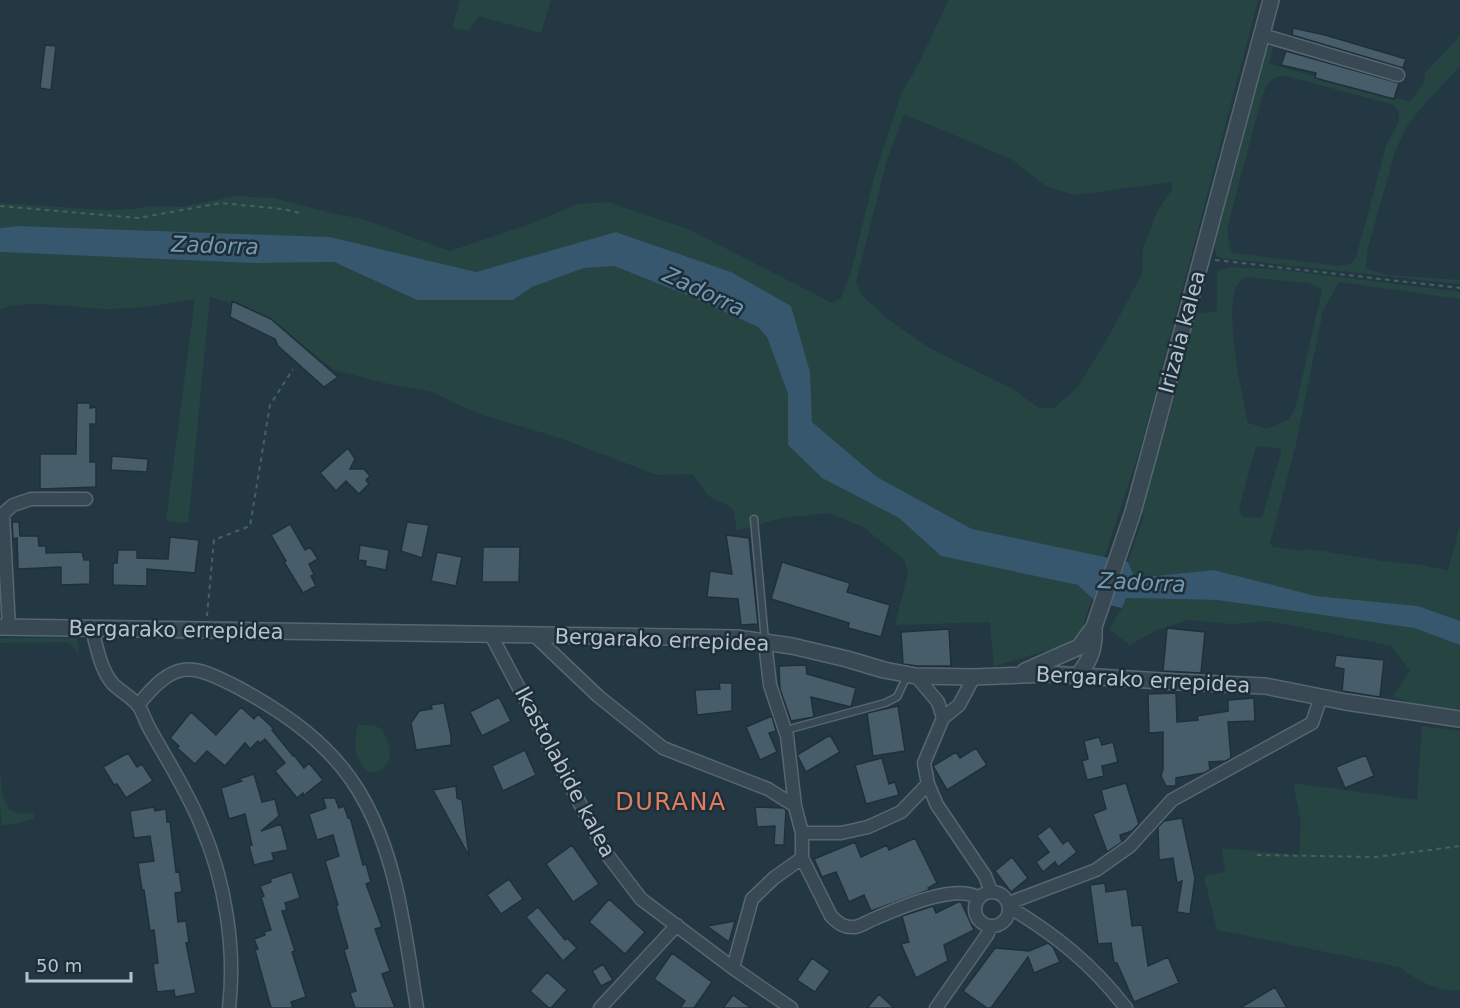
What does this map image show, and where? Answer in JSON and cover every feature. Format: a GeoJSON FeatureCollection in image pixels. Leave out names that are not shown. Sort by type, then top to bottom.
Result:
{"type":"FeatureCollection","features":[{"type":"Feature","properties":{"kind":"street","name":"Irizaia kalea"},"geometry":{"type":"LineString","coordinates":[[1078,675],[1085,650],[1095,645],[1094,627],[1133,512],[1271,0]]}},
{"type":"Feature","properties":{"kind":"street"},"geometry":{"type":"LineString","coordinates":[[1262,35],[1398,75]]}},
{"type":"Feature","properties":{"kind":"street"},"geometry":{"type":"LineString","coordinates":[[4,628],[3,514],[13,505],[31,499],[86,499]]}},
{"type":"Feature","properties":{"kind":"street","name":"Bergarako errepidea"},"geometry":{"type":"LineString","coordinates":[[4,628],[737,638],[847,659],[912,676],[1078,675],[1265,686],[1460,719]]}},
{"type":"Feature","properties":{"kind":"street"},"geometry":{"type":"LineString","coordinates":[[92,629],[101,663],[111,682],[138,705],[202,825],[217,870],[226,910],[230,954],[230,1008]]}},
{"type":"Feature","properties":{"kind":"street","name":"Ikastolabide kalea"},"geometry":{"type":"LineString","coordinates":[[491,635],[606,853],[642,899],[733,968],[791,1008]]}},
{"type":"Feature","properties":{"kind":"street"},"geometry":{"type":"LineString","coordinates":[[535,636],[598,696],[663,748],[768,789],[795,806]]}},
{"type":"Feature","properties":{"kind":"street"},"geometry":{"type":"LineString","coordinates":[[765,642],[770,685],[786,730],[795,806],[802,833],[802,858],[831,916],[845,926],[857,927],[917,900],[964,892],[979,898]]}},
{"type":"Feature","properties":{"kind":"street"},"geometry":{"type":"LineString","coordinates":[[1018,674],[1085,650],[1102,669],[1120,677]]}},
{"type":"Feature","properties":{"kind":"street"},"geometry":{"type":"LineString","coordinates":[[138,705],[156,683],[168,674],[181,670],[199,670],[218,677],[277,709],[332,756],[358,789],[374,820],[387,855],[399,904],[417,1008]]}},
{"type":"Feature","properties":{"kind":"street"},"geometry":{"type":"LineString","coordinates":[[912,676],[938,702],[943,718]]}},
{"type":"Feature","properties":{"kind":"street"},"geometry":{"type":"LineString","coordinates":[[974,677],[959,705],[943,718],[924,763],[928,784],[937,804],[985,876],[992,891]]}},
{"type":"Feature","properties":{"kind":"street"},"geometry":{"type":"LineString","coordinates":[[1009,905],[1096,870],[1130,846],[1172,800],[1312,723],[1321,697]]}},
{"type":"Feature","properties":{"kind":"street"},"geometry":{"type":"LineString","coordinates":[[802,833],[841,833],[868,827],[901,812],[928,784]]}},
{"type":"Feature","properties":{"kind":"street"},"geometry":{"type":"LineString","coordinates":[[733,968],[752,899],[802,858]]}},
{"type":"Feature","properties":{"kind":"street"},"geometry":{"type":"LineString","coordinates":[[1009,905],[1009,913],[1003,922],[991,926],[982,923],[975,914],[979,898],[992,891],[1002,894],[1009,905],[1090,966],[1126,1008]]}},
{"type":"Feature","properties":{"kind":"street"},"geometry":{"type":"LineString","coordinates":[[600,1008],[677,925]]}},
{"type":"Feature","properties":{"kind":"street"},"geometry":{"type":"LineString","coordinates":[[936,1008],[991,926]]}},
{"type":"Feature","properties":{"kind":"lane"},"geometry":{"type":"LineString","coordinates":[[754,519],[765,642]]}},
{"type":"Feature","properties":{"kind":"lane"},"geometry":{"type":"LineString","coordinates":[[786,730],[897,698],[912,676]]}},
{"type":"Feature","properties":{"kind":"path"},"geometry":{"type":"LineString","coordinates":[[0,206],[138,218],[220,203],[300,213]]}},
{"type":"Feature","properties":{"kind":"path"},"geometry":{"type":"LineString","coordinates":[[1201,259],[1460,288]]}},
{"type":"Feature","properties":{"kind":"path"},"geometry":{"type":"LineString","coordinates":[[205,631],[214,540],[250,525],[270,405],[293,369]]}},
{"type":"Feature","properties":{"kind":"path"},"geometry":{"type":"LineString","coordinates":[[1257,855],[1376,857],[1460,846]]}},
{"type":"Feature","properties":{"kind":"green space"},"geometry":{"type":"Polygon","coordinates":[[[460,0],[551,0],[541,33],[478,16],[468,31],[452,28],[460,0]]]}},
{"type":"Feature","properties":{"kind":"green space"},"geometry":{"type":"Polygon","coordinates":[[[949,0],[1258,0],[1142,443],[1104,558],[972,529],[877,477],[812,422],[810,372],[731,272],[617,232],[476,272],[330,237],[19,226],[0,228],[0,203],[106,210],[150,206],[181,207],[237,196],[273,198],[362,219],[450,251],[530,224],[578,204],[608,202],[688,229],[832,303],[841,298],[851,272],[875,174],[902,92],[917,67],[949,0]],[[904,114],[887,160],[856,283],[861,294],[887,319],[931,349],[1011,388],[1039,408],[1054,408],[1078,387],[1142,274],[1143,249],[1156,214],[1172,189],[1172,182],[1076,195],[1047,187],[1013,160],[904,114]]]}},
{"type":"Feature","properties":{"kind":"green space"},"geometry":{"type":"Polygon","coordinates":[[[1460,36],[1460,66],[1405,129],[1395,152],[1367,251],[1366,269],[1388,275],[1460,280],[1460,284],[1220,258],[1216,255],[1214,240],[1264,49],[1274,45],[1269,64],[1410,102],[1424,83],[1425,73],[1460,36]],[[1282,75],[1271,81],[1261,100],[1227,229],[1229,246],[1233,253],[1338,266],[1350,264],[1356,258],[1387,143],[1399,122],[1399,112],[1394,105],[1282,75]]]}},
{"type":"Feature","properties":{"kind":"green space"},"geometry":{"type":"Polygon","coordinates":[[[0,252],[252,263],[334,262],[417,300],[513,300],[532,287],[584,268],[614,266],[692,297],[758,327],[767,337],[788,394],[788,445],[822,478],[899,518],[941,556],[1078,585],[1092,598],[1080,634],[1059,647],[994,666],[990,622],[895,625],[908,573],[904,559],[863,527],[830,513],[781,518],[736,531],[732,508],[707,494],[693,474],[657,475],[560,438],[479,414],[432,392],[334,370],[271,320],[236,304],[210,297],[188,523],[166,521],[195,299],[118,309],[25,304],[0,309],[0,252]]]}},
{"type":"Feature","properties":{"kind":"green space"},"geometry":{"type":"Polygon","coordinates":[[[1230,267],[1282,270],[1460,292],[1460,299],[1339,282],[1323,311],[1295,448],[1270,543],[1273,547],[1302,551],[1310,549],[1389,562],[1424,565],[1448,571],[1460,525],[1460,621],[1418,606],[1316,596],[1214,570],[1135,578],[1128,562],[1144,515],[1139,512],[1173,401],[1195,314],[1217,311],[1217,271],[1230,267]],[[1245,277],[1238,283],[1233,300],[1235,354],[1248,423],[1267,429],[1290,419],[1296,405],[1322,290],[1309,283],[1245,277]],[[1256,446],[1239,508],[1242,517],[1262,518],[1282,449],[1256,446]]]}},
{"type":"Feature","properties":{"kind":"green space"},"geometry":{"type":"Polygon","coordinates":[[[1125,598],[1217,600],[1414,628],[1460,645],[1460,711],[1423,706],[1392,697],[1410,671],[1392,646],[1270,621],[1232,624],[1189,620],[1156,630],[1130,645],[1109,629],[1122,608],[1125,598]]]}},
{"type":"Feature","properties":{"kind":"green space"},"geometry":{"type":"Polygon","coordinates":[[[0,638],[77,638],[79,657],[75,648],[67,642],[0,643],[0,638]]]}},
{"type":"Feature","properties":{"kind":"green space"},"geometry":{"type":"Polygon","coordinates":[[[358,725],[376,726],[386,736],[389,757],[386,765],[380,770],[369,771],[364,768],[358,757],[355,744],[358,725]]]}},
{"type":"Feature","properties":{"kind":"green space"},"geometry":{"type":"Polygon","coordinates":[[[1422,726],[1460,731],[1460,991],[1442,989],[1428,984],[1400,967],[1217,930],[1204,876],[1225,872],[1222,848],[1299,855],[1301,821],[1293,783],[1417,800],[1422,726]]]}},
{"type":"Feature","properties":{"kind":"green space"},"geometry":{"type":"Polygon","coordinates":[[[0,773],[3,797],[9,810],[34,814],[33,819],[2,825],[0,773]]]}},
{"type":"Feature","properties":{"kind":"water","name":"Zadorra"},"geometry":{"type":"Polygon","coordinates":[[[19,226],[330,237],[476,272],[616,232],[731,272],[791,306],[810,372],[812,422],[877,477],[972,529],[1128,562],[1135,578],[1214,570],[1316,596],[1418,606],[1460,621],[1460,645],[1414,628],[1217,600],[1126,598],[1122,608],[1096,602],[1078,585],[941,556],[899,518],[822,478],[788,445],[788,394],[767,337],[758,327],[692,297],[614,266],[584,268],[532,287],[513,300],[417,300],[334,262],[252,263],[0,252],[0,228],[19,226]]]}},
{"type":"Feature","properties":{"kind":"building"},"geometry":{"type":"Polygon","coordinates":[[[1293,28],[1406,59],[1403,68],[1292,35],[1293,28]]]}},
{"type":"Feature","properties":{"kind":"building"},"geometry":{"type":"Polygon","coordinates":[[[45,45],[56,46],[51,90],[40,88],[45,45]]]}},
{"type":"Feature","properties":{"kind":"building"},"geometry":{"type":"Polygon","coordinates":[[[1286,51],[1399,83],[1394,99],[1315,78],[1316,73],[1281,65],[1286,51]]]}},
{"type":"Feature","properties":{"kind":"building"},"geometry":{"type":"Polygon","coordinates":[[[232,301],[271,319],[338,377],[324,387],[278,346],[275,339],[230,317],[232,301]]]}},
{"type":"Feature","properties":{"kind":"building"},"geometry":{"type":"Polygon","coordinates":[[[77,403],[90,403],[90,408],[96,407],[96,424],[90,424],[90,462],[96,462],[96,487],[40,489],[40,454],[76,454],[77,403]]]}},
{"type":"Feature","properties":{"kind":"building"},"geometry":{"type":"Polygon","coordinates":[[[348,448],[355,459],[350,469],[364,469],[370,476],[366,480],[369,484],[359,494],[346,481],[336,491],[320,473],[348,448]]]}},
{"type":"Feature","properties":{"kind":"building"},"geometry":{"type":"Polygon","coordinates":[[[112,456],[148,459],[147,472],[111,470],[112,456]]]}},
{"type":"Feature","properties":{"kind":"building"},"geometry":{"type":"Polygon","coordinates":[[[12,522],[19,522],[20,536],[38,536],[39,546],[46,546],[46,553],[82,552],[84,560],[90,560],[90,584],[61,585],[61,567],[18,569],[17,538],[13,539],[12,522]]]}},
{"type":"Feature","properties":{"kind":"building"},"geometry":{"type":"Polygon","coordinates":[[[407,522],[429,525],[422,558],[401,551],[407,522]]]}},
{"type":"Feature","properties":{"kind":"building"},"geometry":{"type":"Polygon","coordinates":[[[290,524],[305,550],[310,547],[318,559],[309,564],[316,586],[303,593],[271,535],[290,524]]]}},
{"type":"Feature","properties":{"kind":"building"},"geometry":{"type":"Polygon","coordinates":[[[726,535],[749,538],[758,624],[741,625],[738,599],[707,597],[710,571],[732,574],[726,535]]]}},
{"type":"Feature","properties":{"kind":"building"},"geometry":{"type":"Polygon","coordinates":[[[170,537],[199,540],[195,573],[147,569],[147,586],[113,585],[113,563],[117,563],[118,550],[137,550],[137,558],[168,559],[170,537]]]}},
{"type":"Feature","properties":{"kind":"building"},"geometry":{"type":"Polygon","coordinates":[[[360,545],[389,550],[386,570],[365,566],[366,561],[358,560],[360,545]]]}},
{"type":"Feature","properties":{"kind":"building"},"geometry":{"type":"Polygon","coordinates":[[[483,547],[520,547],[519,582],[482,582],[483,547]]]}},
{"type":"Feature","properties":{"kind":"building"},"geometry":{"type":"Polygon","coordinates":[[[437,552],[462,557],[456,586],[431,581],[437,552]]]}},
{"type":"Feature","properties":{"kind":"building"},"geometry":{"type":"Polygon","coordinates":[[[782,562],[850,583],[847,592],[890,605],[881,637],[848,628],[849,623],[771,599],[782,562]]]}},
{"type":"Feature","properties":{"kind":"building"},"geometry":{"type":"Polygon","coordinates":[[[1167,628],[1205,632],[1201,673],[1163,671],[1167,628]]]}},
{"type":"Feature","properties":{"kind":"building"},"geometry":{"type":"Polygon","coordinates":[[[949,629],[951,666],[903,664],[901,632],[949,629]]]}},
{"type":"Feature","properties":{"kind":"building"},"geometry":{"type":"Polygon","coordinates":[[[1336,655],[1384,660],[1380,697],[1342,691],[1344,669],[1334,667],[1336,655]]]}},
{"type":"Feature","properties":{"kind":"building"},"geometry":{"type":"Polygon","coordinates":[[[806,665],[807,674],[856,688],[851,707],[811,697],[814,717],[791,721],[780,689],[779,666],[806,665]]]}},
{"type":"Feature","properties":{"kind":"building"},"geometry":{"type":"Polygon","coordinates":[[[719,683],[732,683],[732,711],[697,715],[695,690],[720,689],[719,683]]]}},
{"type":"Feature","properties":{"kind":"building"},"geometry":{"type":"Polygon","coordinates":[[[1176,693],[1177,722],[1198,720],[1197,716],[1228,711],[1228,700],[1254,698],[1255,721],[1228,722],[1231,758],[1226,761],[1209,762],[1210,770],[1176,778],[1176,786],[1166,786],[1161,776],[1163,732],[1149,733],[1148,694],[1176,693]]]}},
{"type":"Feature","properties":{"kind":"building"},"geometry":{"type":"Polygon","coordinates":[[[499,697],[511,721],[482,736],[470,712],[499,697]]]}},
{"type":"Feature","properties":{"kind":"building"},"geometry":{"type":"Polygon","coordinates":[[[444,703],[451,745],[416,750],[411,723],[419,711],[432,709],[431,705],[444,703]]]}},
{"type":"Feature","properties":{"kind":"building"},"geometry":{"type":"Polygon","coordinates":[[[898,706],[905,751],[873,756],[867,713],[898,706]]]}},
{"type":"Feature","properties":{"kind":"building"},"geometry":{"type":"Polygon","coordinates":[[[241,707],[254,719],[258,714],[274,729],[272,730],[304,768],[309,763],[323,780],[297,798],[275,771],[285,763],[265,739],[260,743],[258,741],[250,749],[245,743],[225,766],[207,751],[195,764],[177,748],[179,746],[170,738],[191,712],[216,735],[241,707]]]}},
{"type":"Feature","properties":{"kind":"building"},"geometry":{"type":"Polygon","coordinates":[[[772,716],[776,731],[769,733],[777,752],[760,760],[746,727],[772,716]]]}},
{"type":"Feature","properties":{"kind":"building"},"geometry":{"type":"Polygon","coordinates":[[[830,735],[840,752],[806,772],[797,755],[830,735]]]}},
{"type":"Feature","properties":{"kind":"building"},"geometry":{"type":"Polygon","coordinates":[[[1099,737],[1102,745],[1113,742],[1118,762],[1102,766],[1104,776],[1087,780],[1082,761],[1088,759],[1084,741],[1099,737]]]}},
{"type":"Feature","properties":{"kind":"building"},"geometry":{"type":"Polygon","coordinates":[[[976,748],[987,765],[947,790],[933,766],[956,752],[960,758],[976,748]]]}},
{"type":"Feature","properties":{"kind":"building"},"geometry":{"type":"Polygon","coordinates":[[[525,750],[536,775],[503,791],[492,766],[525,750]]]}},
{"type":"Feature","properties":{"kind":"building"},"geometry":{"type":"Polygon","coordinates":[[[128,753],[137,767],[142,764],[153,781],[126,798],[117,784],[114,785],[103,767],[128,753]]]}},
{"type":"Feature","properties":{"kind":"building"},"geometry":{"type":"Polygon","coordinates":[[[1366,755],[1374,776],[1345,788],[1336,767],[1366,755]]]}},
{"type":"Feature","properties":{"kind":"building"},"geometry":{"type":"Polygon","coordinates":[[[882,758],[889,784],[895,782],[899,795],[866,804],[855,765],[882,758]]]}},
{"type":"Feature","properties":{"kind":"building"},"geometry":{"type":"Polygon","coordinates":[[[254,774],[262,802],[275,799],[279,816],[261,831],[281,824],[288,850],[272,853],[274,860],[254,865],[245,814],[229,819],[221,788],[254,774]]]}},
{"type":"Feature","properties":{"kind":"building"},"geometry":{"type":"Polygon","coordinates":[[[1126,783],[1139,824],[1132,831],[1120,835],[1122,842],[1107,852],[1093,814],[1106,809],[1101,790],[1126,783]]]}},
{"type":"Feature","properties":{"kind":"building"},"geometry":{"type":"Polygon","coordinates":[[[456,786],[457,798],[462,800],[469,856],[433,790],[456,786]]]}},
{"type":"Feature","properties":{"kind":"building"},"geometry":{"type":"Polygon","coordinates":[[[323,798],[335,798],[339,808],[344,806],[348,818],[350,817],[363,865],[366,864],[371,882],[366,884],[382,927],[375,929],[390,971],[382,974],[395,1008],[355,1008],[350,993],[356,991],[344,950],[348,948],[325,861],[339,856],[333,835],[317,840],[309,814],[326,808],[323,798]]]}},
{"type":"Feature","properties":{"kind":"building"},"geometry":{"type":"Polygon","coordinates":[[[154,807],[155,811],[166,809],[167,822],[170,822],[176,872],[179,871],[182,892],[175,893],[178,922],[186,921],[189,942],[186,943],[196,993],[175,997],[174,990],[157,992],[153,964],[158,963],[154,930],[150,931],[138,863],[154,861],[150,836],[134,838],[130,811],[154,807]]]}},
{"type":"Feature","properties":{"kind":"building"},"geometry":{"type":"Polygon","coordinates":[[[755,807],[786,810],[784,845],[774,845],[775,826],[757,827],[755,807]]]}},
{"type":"Feature","properties":{"kind":"building"},"geometry":{"type":"Polygon","coordinates":[[[1182,818],[1195,878],[1190,914],[1177,912],[1182,881],[1177,883],[1173,858],[1159,860],[1158,827],[1164,821],[1182,818]]]}},
{"type":"Feature","properties":{"kind":"building"},"geometry":{"type":"Polygon","coordinates":[[[1050,826],[1063,844],[1068,840],[1077,852],[1058,867],[1055,862],[1043,872],[1036,862],[1049,852],[1037,836],[1050,826]]]}},
{"type":"Feature","properties":{"kind":"building"},"geometry":{"type":"Polygon","coordinates":[[[915,838],[937,883],[928,888],[929,890],[871,911],[864,895],[849,902],[836,872],[822,877],[814,859],[855,842],[861,857],[887,845],[889,850],[915,838]]]}},
{"type":"Feature","properties":{"kind":"building"},"geometry":{"type":"Polygon","coordinates":[[[572,845],[599,884],[573,902],[546,864],[572,845]]]}},
{"type":"Feature","properties":{"kind":"building"},"geometry":{"type":"Polygon","coordinates":[[[1012,857],[1028,878],[1011,892],[995,871],[1012,857]]]}},
{"type":"Feature","properties":{"kind":"building"},"geometry":{"type":"Polygon","coordinates":[[[292,872],[300,898],[285,903],[287,910],[282,911],[306,997],[291,1002],[293,1008],[271,1008],[254,939],[271,930],[260,886],[271,882],[270,879],[292,872]]]}},
{"type":"Feature","properties":{"kind":"building"},"geometry":{"type":"Polygon","coordinates":[[[509,879],[523,899],[501,914],[487,895],[509,879]]]}},
{"type":"Feature","properties":{"kind":"building"},"geometry":{"type":"Polygon","coordinates":[[[1105,883],[1106,892],[1127,889],[1132,926],[1142,925],[1148,966],[1168,957],[1179,983],[1134,1002],[1117,963],[1114,963],[1111,943],[1098,944],[1090,885],[1105,883]]]}},
{"type":"Feature","properties":{"kind":"building"},"geometry":{"type":"Polygon","coordinates":[[[609,899],[645,932],[625,954],[589,922],[609,899]]]}},
{"type":"Feature","properties":{"kind":"building"},"geometry":{"type":"Polygon","coordinates":[[[961,902],[974,930],[944,945],[948,961],[916,978],[901,944],[909,942],[902,916],[933,906],[936,913],[961,902]]]}},
{"type":"Feature","properties":{"kind":"building"},"geometry":{"type":"Polygon","coordinates":[[[538,907],[565,940],[567,938],[577,948],[563,961],[526,917],[538,907]]]}},
{"type":"Feature","properties":{"kind":"building"},"geometry":{"type":"Polygon","coordinates":[[[735,921],[729,942],[707,926],[735,921]]]}},
{"type":"Feature","properties":{"kind":"building"},"geometry":{"type":"Polygon","coordinates":[[[1048,943],[1053,947],[1060,962],[1034,973],[1028,957],[991,1008],[987,1008],[963,991],[995,948],[1029,951],[1048,943]]]}},
{"type":"Feature","properties":{"kind":"building"},"geometry":{"type":"Polygon","coordinates":[[[672,953],[712,982],[694,1008],[680,1008],[685,1001],[654,979],[672,953]]]}},
{"type":"Feature","properties":{"kind":"building"},"geometry":{"type":"Polygon","coordinates":[[[812,958],[830,971],[815,992],[797,980],[812,958]]]}},
{"type":"Feature","properties":{"kind":"building"},"geometry":{"type":"Polygon","coordinates":[[[603,964],[613,980],[601,986],[592,971],[603,964]]]}},
{"type":"Feature","properties":{"kind":"building"},"geometry":{"type":"Polygon","coordinates":[[[547,972],[567,990],[551,1008],[530,991],[547,972]]]}},
{"type":"Feature","properties":{"kind":"building"},"geometry":{"type":"Polygon","coordinates":[[[1275,987],[1287,1008],[1240,1008],[1275,987]]]}},
{"type":"Feature","properties":{"kind":"building"},"geometry":{"type":"Polygon","coordinates":[[[879,994],[894,1008],[867,1008],[879,994]]]}},
{"type":"Feature","properties":{"kind":"building"},"geometry":{"type":"Polygon","coordinates":[[[733,995],[751,1008],[723,1008],[733,995]]]}},
{"type":"Feature","properties":{"kind":"district","name":"DURANA"},"geometry":{"type":"Point","coordinates":[671,802]}}]}
